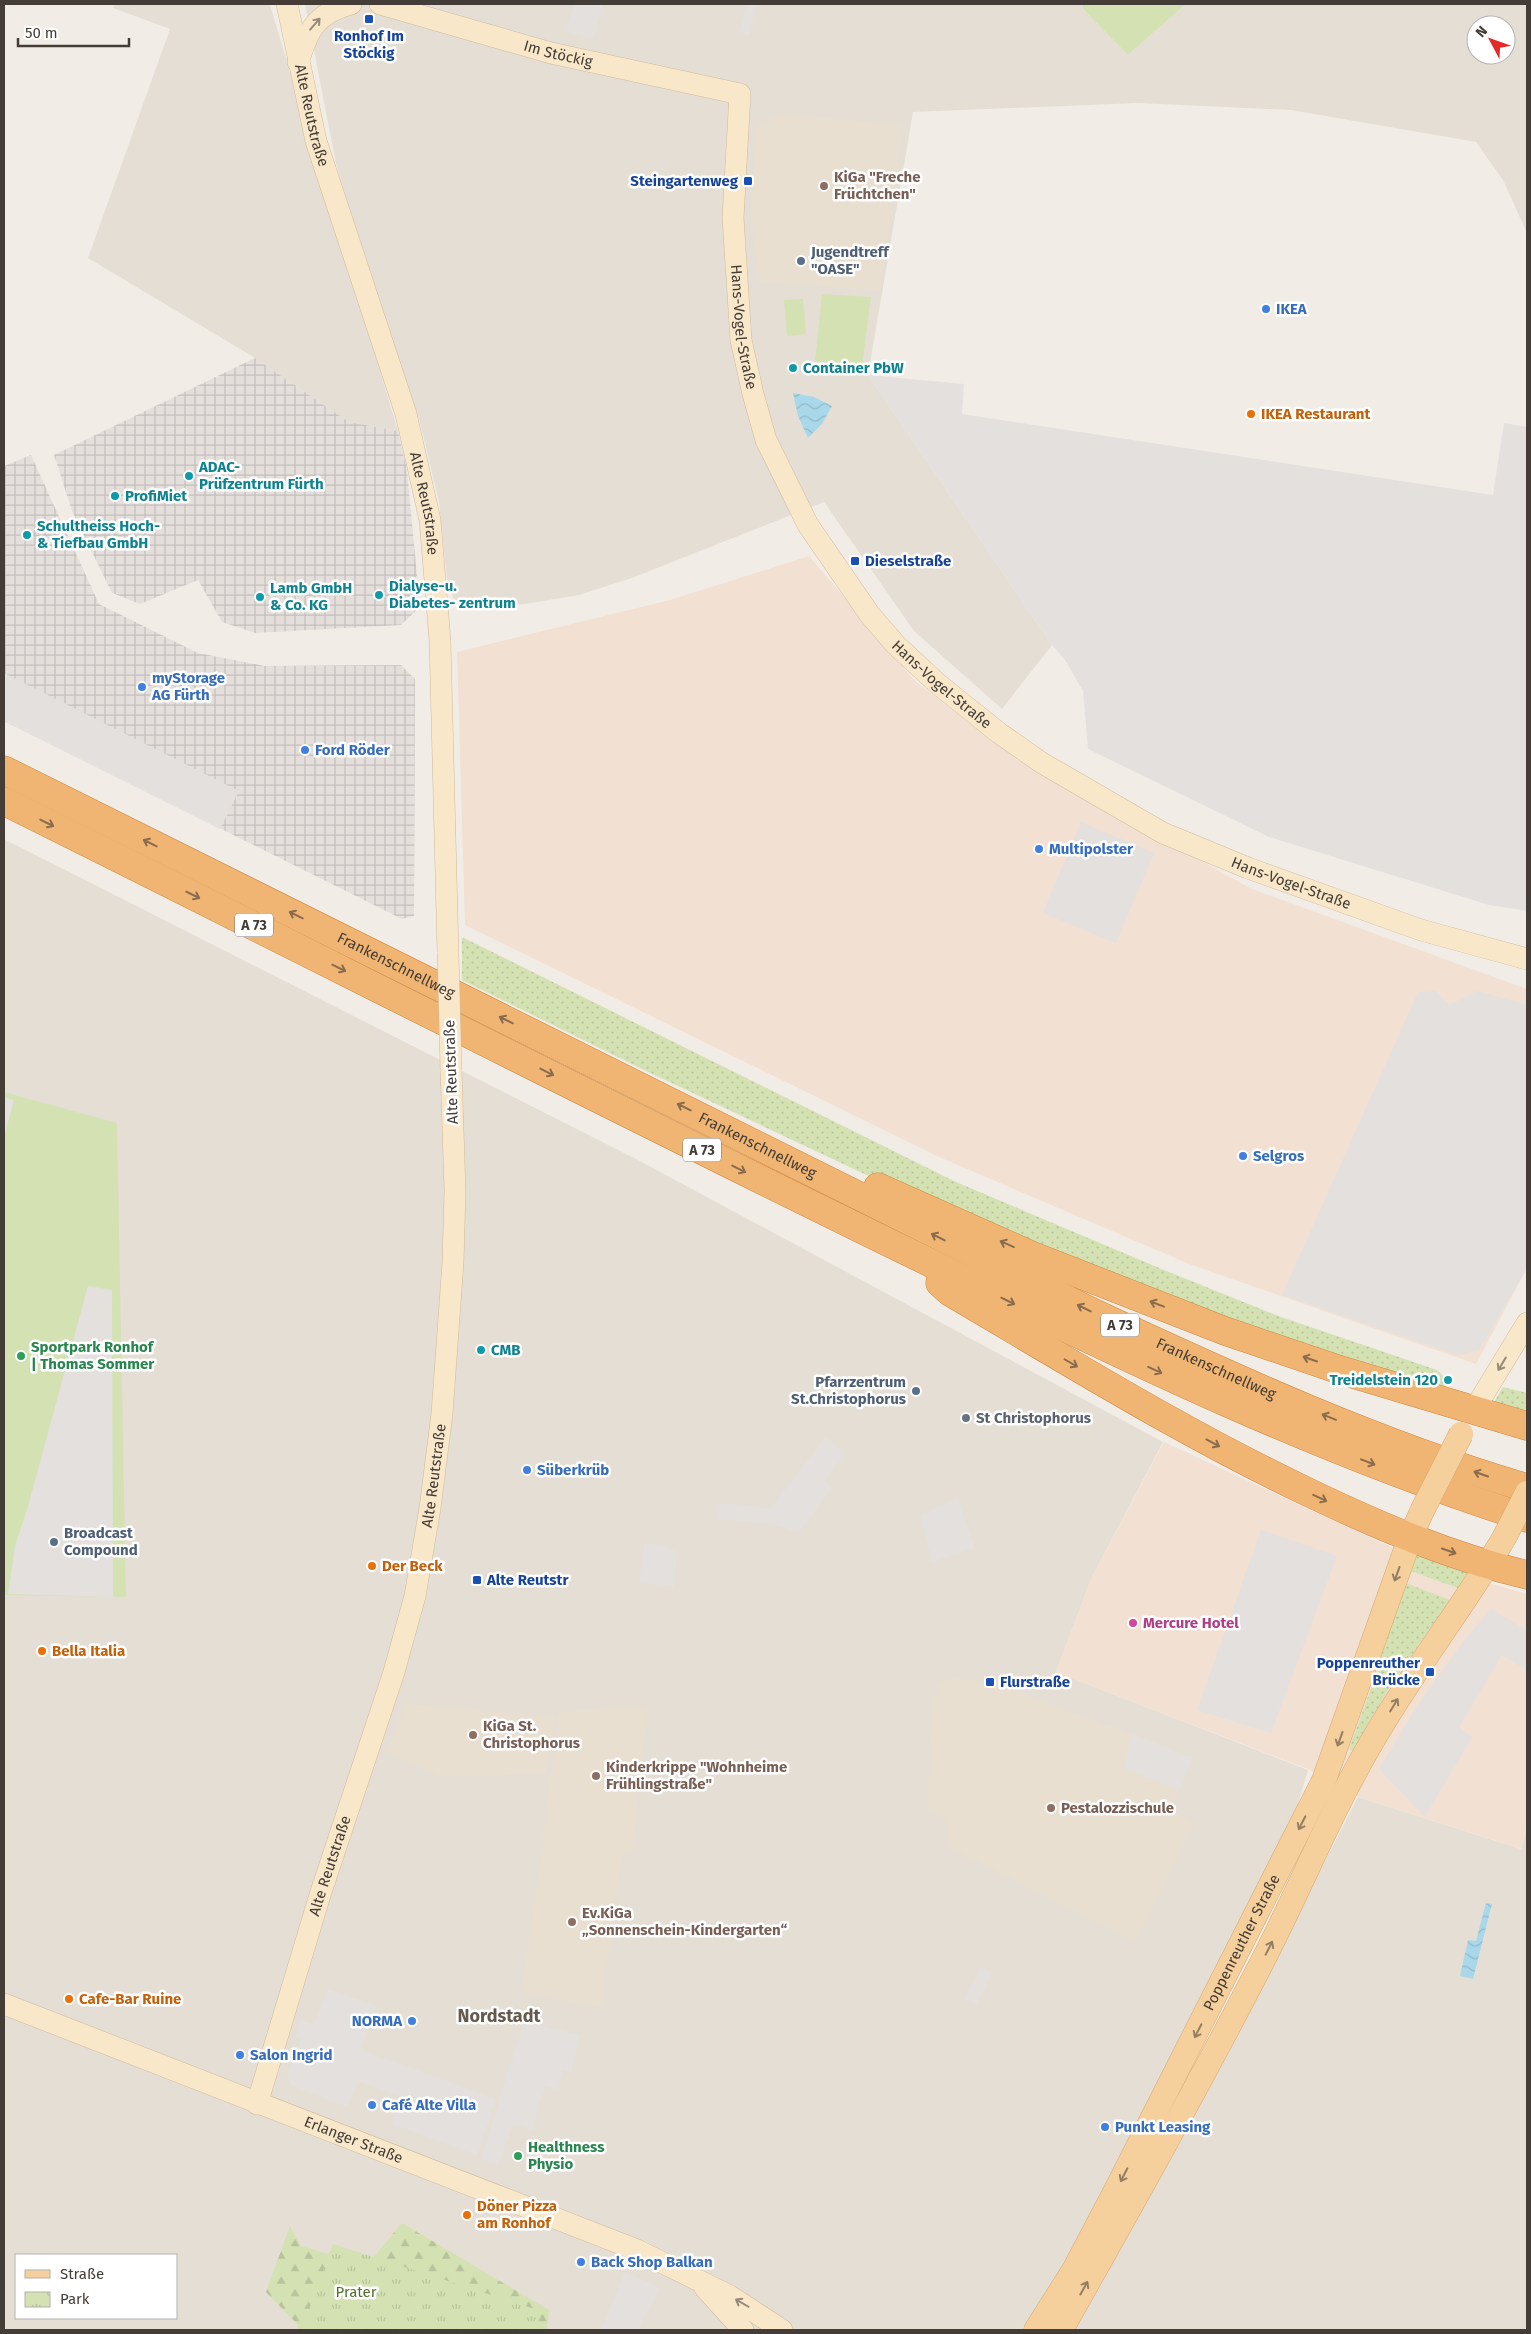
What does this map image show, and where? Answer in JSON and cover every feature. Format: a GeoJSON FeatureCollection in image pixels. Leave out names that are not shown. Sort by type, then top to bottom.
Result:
{"type":"FeatureCollection","features":[{"type":"Feature","properties":{"kind":"highway","name":"Frankenschnellweg"},"geometry":{"type":"LineString","coordinates":[[4,770],[727,1129],[982,1259],[1207,1366],[1409,1449],[1527,1488]]}},
{"type":"Feature","properties":{"kind":"highway","name":"Frankenschnellweg"},"geometry":{"type":"LineString","coordinates":[[4,801],[758,1179],[1083,1337],[1296,1434],[1396,1473],[1527,1518]]}},
{"type":"Feature","properties":{"kind":"highway"},"geometry":{"type":"LineString","coordinates":[[727,1129],[828,1164],[1033,1256],[1225,1331],[1340,1370],[1527,1426]]}},
{"type":"Feature","properties":{"kind":"highway"},"geometry":{"type":"LineString","coordinates":[[901,1248],[950,1292],[1184,1428],[1276,1477],[1381,1527],[1488,1564],[1527,1575]]}},
{"type":"Feature","properties":{"kind":"main road","name":"Alte Reutstraße"},"geometry":{"type":"LineString","coordinates":[[258,2104],[318,1904],[394,1672],[415,1596],[430,1508],[442,1414],[453,1262],[455,1191],[440,641],[430,520],[406,414],[316,141],[287,4]]}},
{"type":"Feature","properties":{"kind":"main road"},"geometry":{"type":"LineString","coordinates":[[298,62],[308,32],[319,19],[336,8],[351,4]]}},
{"type":"Feature","properties":{"kind":"main road","name":"Im Stöckig"},"geometry":{"type":"LineString","coordinates":[[380,4],[551,53],[740,94]]}},
{"type":"Feature","properties":{"kind":"main road","name":"Hans-Vogel-Straße"},"geometry":{"type":"LineString","coordinates":[[740,94],[733,218],[741,340],[766,440],[808,525],[870,615],[896,645],[938,684],[998,733],[1064,776],[1163,833],[1248,868],[1421,930],[1527,959]]}},
{"type":"Feature","properties":{"kind":"main road"},"geometry":{"type":"LineString","coordinates":[[1410,1538],[1474,1410],[1527,1322]]}},
{"type":"Feature","properties":{"kind":"main road"},"geometry":{"type":"LineString","coordinates":[[1488,1564],[1504,1538],[1527,1493]]}},
{"type":"Feature","properties":{"kind":"main road","name":"Poppenreuther Straße"},"geometry":{"type":"LineString","coordinates":[[1036,2330],[1074,2270],[1116,2190],[1324,1780],[1410,1538]]}},
{"type":"Feature","properties":{"kind":"main road","name":"Poppenreuther Straße"},"geometry":{"type":"LineString","coordinates":[[1060,2330],[1178,2122],[1258,1972],[1369,1747],[1413,1674],[1488,1564]]}},
{"type":"Feature","properties":{"kind":"main road","name":"Erlanger Straße"},"geometry":{"type":"LineString","coordinates":[[4,2004],[628,2246],[700,2283],[730,2296],[782,2330]]}},
{"type":"Feature","properties":{"kind":"main road","name":"Erlanger Straße"},"geometry":{"type":"LineString","coordinates":[[700,2283],[743,2330]]}},
{"type":"Feature","properties":{"kind":"shaded area"},"geometry":{"type":"Polygon","coordinates":[[[115,4],[270,5],[398,431],[349,422],[255,358],[88,258],[170,29],[113,8],[115,4]]]}},
{"type":"Feature","properties":{"kind":"shaded area"},"geometry":{"type":"Polygon","coordinates":[[[305,4],[1083,4],[1083,9],[1128,55],[1186,4],[1527,4],[1527,233],[1503,180],[1476,142],[1291,110],[1138,103],[913,112],[868,375],[1052,645],[1002,709],[914,631],[824,502],[632,578],[579,595],[525,604],[474,609],[453,598],[447,579],[439,502],[420,422],[363,254],[336,164],[305,4]]]}},
{"type":"Feature","properties":{"kind":"shaded area"},"geometry":{"type":"Polygon","coordinates":[[[574,4],[603,4],[594,39],[566,31],[574,4]]]}},
{"type":"Feature","properties":{"kind":"shaded area"},"geometry":{"type":"Polygon","coordinates":[[[747,4],[757,4],[749,35],[739,32],[747,4]]]}},
{"type":"Feature","properties":{"kind":"shaded area","name":"KiGa \"Freche Früchtchen\""},"geometry":{"type":"Polygon","coordinates":[[[780,114],[903,125],[880,291],[760,281],[751,216],[757,130],[769,119],[780,114]]]}},
{"type":"Feature","properties":{"kind":"shaded area"},"geometry":{"type":"Polygon","coordinates":[[[255,358],[349,422],[398,431],[407,470],[420,607],[401,625],[255,633],[222,622],[198,580],[140,604],[112,593],[72,511],[54,455],[255,358]]]}},
{"type":"Feature","properties":{"kind":"shaded area"},"geometry":{"type":"Polygon","coordinates":[[[868,375],[964,384],[962,414],[1493,495],[1504,423],[1527,427],[1527,911],[1489,905],[1269,837],[1088,749],[1083,691],[1065,660],[1052,645],[868,375]]]}},
{"type":"Feature","properties":{"kind":"shaded area"},"geometry":{"type":"Polygon","coordinates":[[[31,455],[99,604],[198,653],[265,666],[401,665],[415,679],[414,916],[402,919],[4,721],[4,466],[31,455]]]}},
{"type":"Feature","properties":{"kind":"shaded area"},"geometry":{"type":"Polygon","coordinates":[[[809,556],[915,681],[1016,759],[1252,889],[1527,989],[1527,1268],[1476,1364],[1189,1264],[939,1157],[465,925],[457,652],[670,600],[809,556]]]}},
{"type":"Feature","properties":{"kind":"shaded area"},"geometry":{"type":"Polygon","coordinates":[[[4,673],[239,791],[220,829],[4,721],[4,673]]]}},
{"type":"Feature","properties":{"kind":"shaded area"},"geometry":{"type":"Polygon","coordinates":[[[1081,822],[1154,853],[1116,943],[1043,913],[1081,822]]]}},
{"type":"Feature","properties":{"kind":"shaded area"},"geometry":{"type":"Polygon","coordinates":[[[4,839],[638,1160],[1163,1442],[1092,1577],[1056,1672],[1308,1770],[1288,1837],[1035,2330],[4,2330],[4,839]]]}},
{"type":"Feature","properties":{"kind":"shaded area"},"geometry":{"type":"Polygon","coordinates":[[[1436,991],[1449,1005],[1477,991],[1527,1005],[1527,1268],[1479,1350],[1458,1355],[1282,1295],[1418,992],[1436,991]]]}},
{"type":"Feature","properties":{"kind":"shaded area"},"geometry":{"type":"Polygon","coordinates":[[[4,1097],[14,1100],[4,1137],[4,1097]]]}},
{"type":"Feature","properties":{"kind":"shaded area"},"geometry":{"type":"Polygon","coordinates":[[[88,1286],[112,1290],[113,1597],[8,1594],[15,1546],[27,1510],[88,1286]]]}},
{"type":"Feature","properties":{"kind":"shaded area"},"geometry":{"type":"Polygon","coordinates":[[[826,1437],[841,1450],[841,1460],[824,1480],[833,1487],[799,1532],[772,1524],[717,1519],[720,1503],[771,1508],[826,1437]]]}},
{"type":"Feature","properties":{"kind":"shaded area"},"geometry":{"type":"Polygon","coordinates":[[[1164,1442],[1434,1567],[1527,1594],[1527,1825],[1522,1849],[1359,1797],[1308,1769],[1056,1672],[1092,1577],[1164,1442]]]}},
{"type":"Feature","properties":{"kind":"shaded area"},"geometry":{"type":"Polygon","coordinates":[[[958,1499],[975,1548],[932,1562],[920,1515],[958,1499]]]}},
{"type":"Feature","properties":{"kind":"shaded area"},"geometry":{"type":"Polygon","coordinates":[[[1261,1530],[1337,1556],[1271,1733],[1197,1710],[1261,1530]]]}},
{"type":"Feature","properties":{"kind":"shaded area"},"geometry":{"type":"Polygon","coordinates":[[[644,1543],[663,1545],[677,1552],[674,1586],[639,1583],[644,1543]]]}},
{"type":"Feature","properties":{"kind":"shaded area"},"geometry":{"type":"Polygon","coordinates":[[[1491,1609],[1527,1630],[1527,1670],[1502,1655],[1459,1727],[1472,1737],[1425,1817],[1379,1769],[1417,1706],[1466,1638],[1491,1609]]]}},
{"type":"Feature","properties":{"kind":"shaded area","name":"Pestalozzischule"},"geometry":{"type":"Polygon","coordinates":[[[951,1678],[965,1679],[1023,1694],[1192,1757],[1171,1811],[1194,1823],[1136,1942],[953,1849],[946,1835],[946,1820],[934,1813],[927,1804],[933,1703],[940,1684],[951,1678]]]}},
{"type":"Feature","properties":{"kind":"shaded area","name":"KiGa St. Christophorus"},"geometry":{"type":"Polygon","coordinates":[[[406,1704],[555,1717],[546,1774],[440,1776],[388,1753],[406,1704]]]}},
{"type":"Feature","properties":{"kind":"shaded area"},"geometry":{"type":"Polygon","coordinates":[[[648,1706],[632,1853],[622,1852],[601,2007],[521,1993],[544,1841],[542,1840],[560,1712],[648,1706]]]}},
{"type":"Feature","properties":{"kind":"shaded area"},"geometry":{"type":"Polygon","coordinates":[[[1131,1734],[1192,1757],[1180,1790],[1124,1768],[1131,1734]]]}},
{"type":"Feature","properties":{"kind":"shaded area"},"geometry":{"type":"Polygon","coordinates":[[[1358,1797],[1521,1849],[1527,1826],[1527,2330],[1074,2330],[1256,1995],[1358,1797]]]}},
{"type":"Feature","properties":{"kind":"shaded area"},"geometry":{"type":"Polygon","coordinates":[[[980,1967],[992,1973],[978,2004],[965,1999],[980,1967]]]}},
{"type":"Feature","properties":{"kind":"shaded area"},"geometry":{"type":"Polygon","coordinates":[[[328,1989],[376,2006],[361,2050],[496,2099],[477,2155],[392,2124],[402,2097],[358,2081],[347,2107],[291,2085],[287,2074],[301,2039],[296,2037],[300,2020],[314,2025],[328,1989]]]}},
{"type":"Feature","properties":{"kind":"shaded area"},"geometry":{"type":"Polygon","coordinates":[[[524,2022],[580,2035],[571,2072],[563,2070],[558,2090],[545,2086],[532,2130],[513,2124],[498,2165],[481,2159],[524,2022]]]}},
{"type":"Feature","properties":{"kind":"shaded area"},"geometry":{"type":"Polygon","coordinates":[[[625,2272],[660,2288],[638,2330],[601,2330],[625,2272]]]}},
{"type":"Feature","properties":{"kind":"green space"},"geometry":{"type":"Polygon","coordinates":[[[1083,4],[1186,4],[1128,55],[1083,9],[1083,4]]]}},
{"type":"Feature","properties":{"kind":"green space"},"geometry":{"type":"Polygon","coordinates":[[[822,294],[871,297],[862,366],[815,361],[822,294]]]}},
{"type":"Feature","properties":{"kind":"green space"},"geometry":{"type":"Polygon","coordinates":[[[803,299],[806,334],[787,336],[784,300],[803,299]]]}},
{"type":"Feature","properties":{"kind":"green space"},"geometry":{"type":"Polygon","coordinates":[[[462,937],[956,1182],[1281,1317],[1437,1370],[1446,1379],[1446,1395],[1384,1378],[943,1211],[646,1071],[462,980],[462,937]]]}},
{"type":"Feature","properties":{"kind":"green space"},"geometry":{"type":"Polygon","coordinates":[[[4,1092],[117,1123],[126,1597],[4,1595],[4,1092]]]}},
{"type":"Feature","properties":{"kind":"green space"},"geometry":{"type":"Polygon","coordinates":[[[1503,1387],[1527,1393],[1527,1419],[1490,1409],[1503,1387]]]}},
{"type":"Feature","properties":{"kind":"green space"},"geometry":{"type":"Polygon","coordinates":[[[1414,1551],[1473,1567],[1458,1588],[1408,1570],[1414,1551]]]}},
{"type":"Feature","properties":{"kind":"green space"},"geometry":{"type":"Polygon","coordinates":[[[1403,1582],[1450,1600],[1391,1685],[1353,1751],[1349,1749],[1377,1672],[1403,1582]]]}},
{"type":"Feature","properties":{"kind":"green space","name":"Prater"},"geometry":{"type":"Polygon","coordinates":[[[402,2223],[549,2310],[547,2330],[297,2330],[298,2325],[266,2292],[290,2226],[301,2246],[367,2265],[402,2223]]]}},
{"type":"Feature","properties":{"kind":"green space","name":"Prater"},"geometry":{"type":"Polygon","coordinates":[[[333,2244],[541,2311],[535,2330],[301,2330],[333,2244]]]}},
{"type":"Feature","properties":{"kind":"water"},"geometry":{"type":"Polygon","coordinates":[[[793,393],[814,397],[832,406],[822,424],[808,438],[798,416],[793,393]]]}},
{"type":"Feature","properties":{"kind":"water"},"geometry":{"type":"Polygon","coordinates":[[[1486,1903],[1492,1904],[1473,1979],[1460,1976],[1468,1940],[1476,1941],[1486,1903]]]}},
{"type":"Feature","properties":{"kind":"place","name":"Ronhof Im Stöckig"},"geometry":{"type":"Point","coordinates":[369,19]}},
{"type":"Feature","properties":{"kind":"place","name":"Steingartenweg"},"geometry":{"type":"Point","coordinates":[748,181]}},
{"type":"Feature","properties":{"kind":"place","name":"KiGa \"Freche Früchtchen\""},"geometry":{"type":"Point","coordinates":[824,186]}},
{"type":"Feature","properties":{"kind":"place","name":"Jugendtreff \"OASE\""},"geometry":{"type":"Point","coordinates":[801,261]}},
{"type":"Feature","properties":{"kind":"place","name":"IKEA"},"geometry":{"type":"Point","coordinates":[1266,309]}},
{"type":"Feature","properties":{"kind":"place","name":"Container PbW"},"geometry":{"type":"Point","coordinates":[793,368]}},
{"type":"Feature","properties":{"kind":"place","name":"IKEA Restaurant"},"geometry":{"type":"Point","coordinates":[1251,414]}},
{"type":"Feature","properties":{"kind":"place","name":"ADAC- Prüfzentrum Fürth"},"geometry":{"type":"Point","coordinates":[189,476]}},
{"type":"Feature","properties":{"kind":"place","name":"ProfiMiet"},"geometry":{"type":"Point","coordinates":[115,496]}},
{"type":"Feature","properties":{"kind":"place","name":"Schultheiss Hoch- & Tiefbau GmbH"},"geometry":{"type":"Point","coordinates":[27,535]}},
{"type":"Feature","properties":{"kind":"place","name":"Dieselstraße"},"geometry":{"type":"Point","coordinates":[855,561]}},
{"type":"Feature","properties":{"kind":"place","name":"Dialyse-u. Diabetes- zentrum"},"geometry":{"type":"Point","coordinates":[379,595]}},
{"type":"Feature","properties":{"kind":"place","name":"Lamb GmbH & Co. KG"},"geometry":{"type":"Point","coordinates":[260,597]}},
{"type":"Feature","properties":{"kind":"place","name":"myStorage AG Fürth"},"geometry":{"type":"Point","coordinates":[142,687]}},
{"type":"Feature","properties":{"kind":"place","name":"Ford Röder"},"geometry":{"type":"Point","coordinates":[305,750]}},
{"type":"Feature","properties":{"kind":"place","name":"Multipolster"},"geometry":{"type":"Point","coordinates":[1039,849]}},
{"type":"Feature","properties":{"kind":"place","name":"Selgros"},"geometry":{"type":"Point","coordinates":[1243,1156]}},
{"type":"Feature","properties":{"kind":"place","name":"CMB"},"geometry":{"type":"Point","coordinates":[481,1350]}},
{"type":"Feature","properties":{"kind":"place","name":"Sportpark Ronhof | Thomas Sommer"},"geometry":{"type":"Point","coordinates":[21,1356]}},
{"type":"Feature","properties":{"kind":"place","name":"Treidelstein 120"},"geometry":{"type":"Point","coordinates":[1448,1380]}},
{"type":"Feature","properties":{"kind":"place","name":"Pfarrzentrum St.Christophorus"},"geometry":{"type":"Point","coordinates":[916,1391]}},
{"type":"Feature","properties":{"kind":"place","name":"St Christophorus"},"geometry":{"type":"Point","coordinates":[966,1418]}},
{"type":"Feature","properties":{"kind":"place","name":"Süberkrüb"},"geometry":{"type":"Point","coordinates":[527,1470]}},
{"type":"Feature","properties":{"kind":"place","name":"Broadcast Compound"},"geometry":{"type":"Point","coordinates":[54,1542]}},
{"type":"Feature","properties":{"kind":"place","name":"Der Beck"},"geometry":{"type":"Point","coordinates":[372,1566]}},
{"type":"Feature","properties":{"kind":"place","name":"Alte Reutstr"},"geometry":{"type":"Point","coordinates":[477,1580]}},
{"type":"Feature","properties":{"kind":"place","name":"Mercure Hotel"},"geometry":{"type":"Point","coordinates":[1133,1623]}},
{"type":"Feature","properties":{"kind":"place","name":"Bella Italia"},"geometry":{"type":"Point","coordinates":[42,1651]}},
{"type":"Feature","properties":{"kind":"place","name":"Poppenreuther Brücke"},"geometry":{"type":"Point","coordinates":[1430,1672]}},
{"type":"Feature","properties":{"kind":"place","name":"Flurstraße"},"geometry":{"type":"Point","coordinates":[990,1682]}},
{"type":"Feature","properties":{"kind":"place","name":"KiGa St. Christophorus"},"geometry":{"type":"Point","coordinates":[473,1735]}},
{"type":"Feature","properties":{"kind":"place","name":"Kinderkrippe \"Wohnheime Frühlingstraße\""},"geometry":{"type":"Point","coordinates":[596,1776]}},
{"type":"Feature","properties":{"kind":"place","name":"Pestalozzischule"},"geometry":{"type":"Point","coordinates":[1051,1808]}},
{"type":"Feature","properties":{"kind":"place","name":"Ev.KiGa „Sonnenschein-Kindergarten“"},"geometry":{"type":"Point","coordinates":[572,1922]}},
{"type":"Feature","properties":{"kind":"place","name":"Cafe-Bar Ruine"},"geometry":{"type":"Point","coordinates":[69,1999]}},
{"type":"Feature","properties":{"kind":"place","name":"NORMA"},"geometry":{"type":"Point","coordinates":[412,2021]}},
{"type":"Feature","properties":{"kind":"place","name":"Salon Ingrid"},"geometry":{"type":"Point","coordinates":[240,2055]}},
{"type":"Feature","properties":{"kind":"place","name":"Café Alte Villa"},"geometry":{"type":"Point","coordinates":[372,2105]}},
{"type":"Feature","properties":{"kind":"place","name":"Punkt Leasing"},"geometry":{"type":"Point","coordinates":[1105,2127]}},
{"type":"Feature","properties":{"kind":"place","name":"Healthness Physio"},"geometry":{"type":"Point","coordinates":[518,2156]}},
{"type":"Feature","properties":{"kind":"place","name":"Döner Pizza am Ronhof"},"geometry":{"type":"Point","coordinates":[467,2215]}},
{"type":"Feature","properties":{"kind":"place","name":"Back Shop Balkan"},"geometry":{"type":"Point","coordinates":[581,2262]}},
{"type":"Feature","properties":{"kind":"district","name":"Nordstadt"},"geometry":{"type":"Point","coordinates":[499,2016]}}]}
